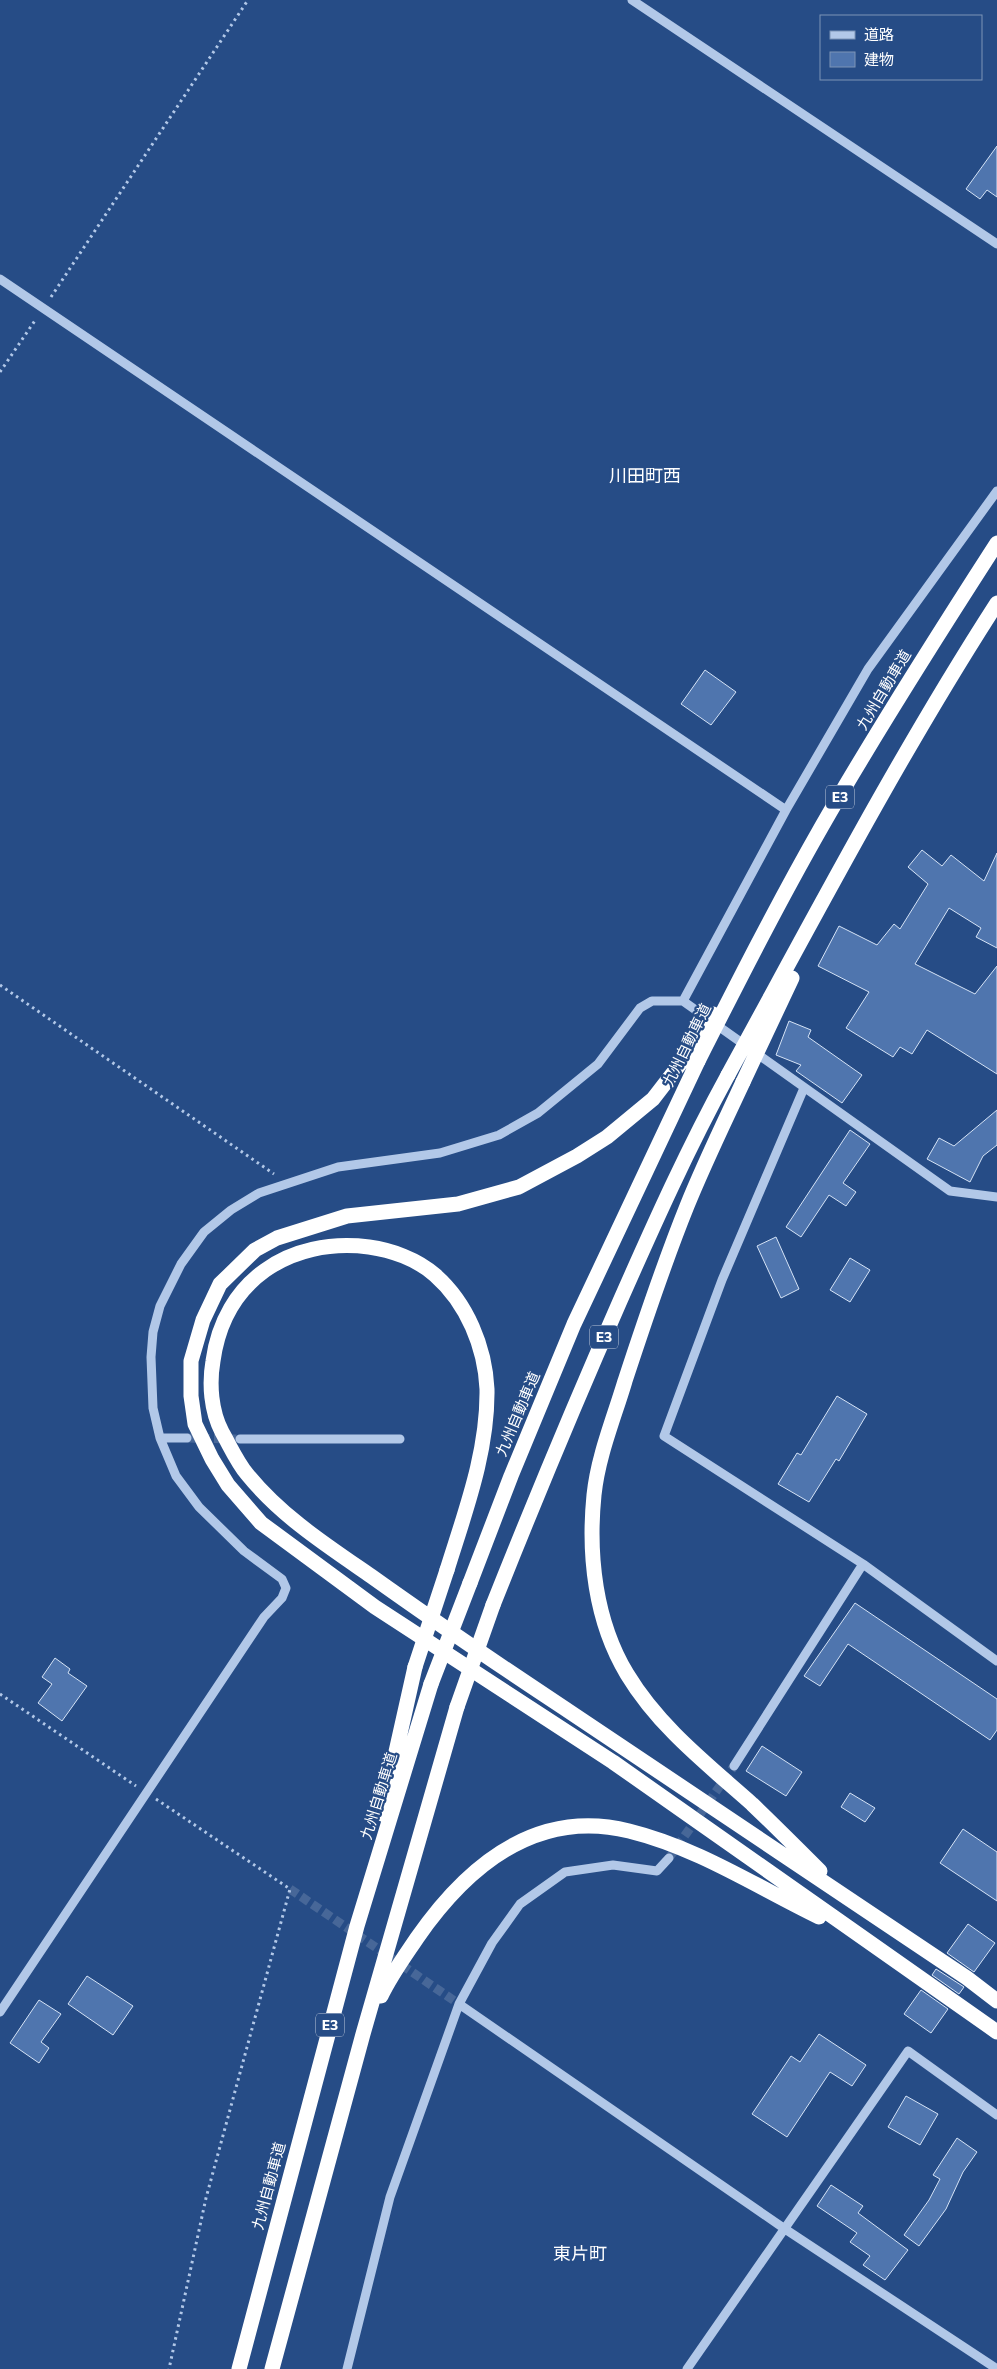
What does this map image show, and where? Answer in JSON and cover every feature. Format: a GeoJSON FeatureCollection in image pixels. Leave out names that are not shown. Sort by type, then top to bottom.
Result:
{"type":"FeatureCollection","features":[{"type":"Feature","properties":{"kind":"highway","name":"九州自動車道"},"geometry":{"type":"LineString","coordinates":[[239,2369],[357,1926],[431,1684],[510,1476],[574,1324],[693,1058],[822,825],[940,631],[997,543]]}},
{"type":"Feature","properties":{"kind":"highway","name":"E3"},"geometry":{"type":"LineString","coordinates":[[272,2369],[363,2034],[424,1829],[457,1707],[493,1605],[558,1442],[694,1137],[856,841],[967,650],[997,603]]}},
{"type":"Feature","properties":{"kind":"highway"},"geometry":{"type":"LineString","coordinates":[[852,1902],[753,1805],[679,1740],[650,1707],[626,1674],[608,1637],[594,1576],[592,1534],[594,1492],[604,1450],[633,1358],[686,1207],[856,841]]}},
{"type":"Feature","properties":{"kind":"highway"},"geometry":{"type":"LineString","coordinates":[[693,1058],[653,1099],[607,1136],[576,1156],[519,1187],[458,1204],[347,1216],[277,1238],[255,1250],[220,1284],[203,1320],[192,1361],[191,1396],[195,1424],[212,1459],[228,1485],[261,1523],[374,1606],[613,1762],[997,2032]]}},
{"type":"Feature","properties":{"kind":"highway"},"geometry":{"type":"LineString","coordinates":[[357,1926],[415,1667],[447,1570],[481,1456],[487,1390],[482,1350],[469,1319],[434,1274],[410,1259],[385,1249],[343,1244],[294,1255],[270,1264],[242,1291],[225,1316],[215,1347],[210,1382],[218,1424],[245,1472],[288,1518],[446,1629],[967,1978],[997,2001]]}},
{"type":"Feature","properties":{"kind":"highway"},"geometry":{"type":"LineString","coordinates":[[363,2034],[386,1985],[410,1948],[436,1911],[469,1875],[494,1855],[530,1836],[566,1828],[601,1827],[629,1831],[698,1855],[857,1935]]}},
{"type":"Feature","properties":{"kind":"street"},"geometry":{"type":"LineString","coordinates":[[632,0],[997,244]]}},
{"type":"Feature","properties":{"kind":"street"},"geometry":{"type":"LineString","coordinates":[[0,279],[786,810]]}},
{"type":"Feature","properties":{"kind":"street"},"geometry":{"type":"LineString","coordinates":[[683,1001],[786,810],[868,669],[997,491]]}},
{"type":"Feature","properties":{"kind":"street"},"geometry":{"type":"LineString","coordinates":[[0,2012],[264,1617],[282,1598],[286,1588],[282,1579],[244,1551],[199,1507],[176,1476],[160,1438],[153,1408],[151,1357],[153,1332],[160,1306],[181,1264],[204,1232],[231,1210],[252,1197],[284,1183],[338,1167],[440,1153],[499,1135],[538,1113],[598,1064],[640,1008],[652,1001],[683,1001],[950,1191],[997,1196]]}},
{"type":"Feature","properties":{"kind":"street"},"geometry":{"type":"LineString","coordinates":[[804,1088],[722,1280],[664,1436],[863,1564],[997,1661]]}},
{"type":"Feature","properties":{"kind":"street"},"geometry":{"type":"LineString","coordinates":[[160,1438],[187,1438]]}},
{"type":"Feature","properties":{"kind":"street"},"geometry":{"type":"LineString","coordinates":[[240,1439],[400,1439]]}},
{"type":"Feature","properties":{"kind":"street"},"geometry":{"type":"LineString","coordinates":[[734,1766],[863,1564]]}},
{"type":"Feature","properties":{"kind":"street"},"geometry":{"type":"LineString","coordinates":[[347,2369],[390,2197],[460,2004],[492,1943],[520,1904],[565,1872],[613,1865],[657,1871],[669,1858]]}},
{"type":"Feature","properties":{"kind":"street"},"geometry":{"type":"LineString","coordinates":[[460,2004],[785,2229],[996,2369]]}},
{"type":"Feature","properties":{"kind":"street"},"geometry":{"type":"LineString","coordinates":[[687,2369],[908,2051],[997,2115]]}},
{"type":"Feature","properties":{"kind":"path"},"geometry":{"type":"LineString","coordinates":[[0,372],[248,0]]}},
{"type":"Feature","properties":{"kind":"path"},"geometry":{"type":"LineString","coordinates":[[0,984],[268,1167],[284,1183]]}},
{"type":"Feature","properties":{"kind":"path"},"geometry":{"type":"LineString","coordinates":[[0,1694],[290,1889],[206,2198],[169,2369]]}},
{"type":"Feature","properties":{"kind":"building"},"geometry":{"type":"Polygon","coordinates":[[[997,146],[997,197],[987,190],[980,199],[966,189],[997,146]]]}},
{"type":"Feature","properties":{"kind":"building"},"geometry":{"type":"Polygon","coordinates":[[[705,670],[736,692],[711,725],[681,704],[705,670]]]}},
{"type":"Feature","properties":{"kind":"building"},"geometry":{"type":"Polygon","coordinates":[[[922,850],[942,866],[951,855],[984,881],[997,853],[997,948],[976,937],[981,928],[949,908],[915,964],[975,994],[997,966],[997,1074],[927,1030],[912,1054],[900,1047],[893,1057],[846,1028],[869,992],[818,966],[839,926],[877,945],[894,924],[900,929],[928,884],[908,867],[922,850]]]}},
{"type":"Feature","properties":{"kind":"building"},"geometry":{"type":"Polygon","coordinates":[[[789,1021],[811,1030],[808,1037],[862,1075],[842,1103],[796,1071],[801,1065],[776,1055],[789,1021]]]}},
{"type":"Feature","properties":{"kind":"building"},"geometry":{"type":"Polygon","coordinates":[[[997,1110],[997,1145],[983,1156],[970,1182],[927,1159],[939,1138],[954,1146],[997,1110]]]}},
{"type":"Feature","properties":{"kind":"building"},"geometry":{"type":"Polygon","coordinates":[[[850,1130],[870,1144],[843,1183],[856,1192],[846,1206],[829,1195],[801,1237],[786,1227],[850,1130]]]}},
{"type":"Feature","properties":{"kind":"building"},"geometry":{"type":"Polygon","coordinates":[[[776,1237],[799,1289],[781,1298],[757,1246],[776,1237]]]}},
{"type":"Feature","properties":{"kind":"building"},"geometry":{"type":"Polygon","coordinates":[[[850,1258],[870,1270],[850,1302],[830,1290],[850,1258]]]}},
{"type":"Feature","properties":{"kind":"building"},"geometry":{"type":"Polygon","coordinates":[[[837,1396],[867,1414],[839,1461],[836,1459],[809,1502],[778,1484],[797,1453],[801,1455],[837,1396]]]}},
{"type":"Feature","properties":{"kind":"building"},"geometry":{"type":"Polygon","coordinates":[[[855,1603],[997,1699],[997,1730],[990,1740],[848,1644],[820,1686],[804,1676],[855,1603]]]}},
{"type":"Feature","properties":{"kind":"building"},"geometry":{"type":"Polygon","coordinates":[[[55,1658],[70,1669],[68,1673],[87,1686],[62,1721],[38,1703],[52,1684],[42,1677],[55,1658]]]}},
{"type":"Feature","properties":{"kind":"building"},"geometry":{"type":"Polygon","coordinates":[[[762,1746],[802,1772],[786,1796],[746,1771],[762,1746]]]}},
{"type":"Feature","properties":{"kind":"building"},"geometry":{"type":"Polygon","coordinates":[[[850,1793],[875,1808],[865,1822],[841,1807],[850,1793]]]}},
{"type":"Feature","properties":{"kind":"building"},"geometry":{"type":"Polygon","coordinates":[[[963,1829],[997,1852],[997,1901],[940,1863],[963,1829]]]}},
{"type":"Feature","properties":{"kind":"building"},"geometry":{"type":"Polygon","coordinates":[[[968,1924],[995,1943],[974,1972],[947,1953],[968,1924]]]}},
{"type":"Feature","properties":{"kind":"building"},"geometry":{"type":"Polygon","coordinates":[[[936,1969],[964,1987],[959,1994],[932,1975],[936,1969]]]}},
{"type":"Feature","properties":{"kind":"building"},"geometry":{"type":"Polygon","coordinates":[[[87,1976],[133,2006],[113,2035],[68,2004],[87,1976]]]}},
{"type":"Feature","properties":{"kind":"building"},"geometry":{"type":"Polygon","coordinates":[[[921,1990],[948,2009],[931,2033],[904,2014],[921,1990]]]}},
{"type":"Feature","properties":{"kind":"building"},"geometry":{"type":"Polygon","coordinates":[[[39,2000],[61,2014],[41,2042],[49,2048],[39,2063],[10,2043],[39,2000]]]}},
{"type":"Feature","properties":{"kind":"building"},"geometry":{"type":"Polygon","coordinates":[[[819,2034],[866,2065],[852,2086],[830,2072],[787,2137],[752,2114],[791,2056],[800,2062],[819,2034]]]}},
{"type":"Feature","properties":{"kind":"building"},"geometry":{"type":"Polygon","coordinates":[[[906,2096],[938,2114],[920,2145],[888,2127],[906,2096]]]}},
{"type":"Feature","properties":{"kind":"building"},"geometry":{"type":"Polygon","coordinates":[[[957,2138],[977,2152],[963,2172],[946,2209],[919,2246],[904,2235],[929,2200],[940,2179],[933,2175],[957,2138]]]}},
{"type":"Feature","properties":{"kind":"building"},"geometry":{"type":"Polygon","coordinates":[[[831,2185],[863,2206],[858,2213],[908,2250],[885,2280],[863,2265],[870,2256],[850,2242],[857,2233],[817,2206],[831,2185]]]}},
{"type":"Feature","properties":{"kind":"tunnel"},"geometry":{"type":"LineString","coordinates":[[187,1438],[240,1439]]}},
{"type":"Feature","properties":{"kind":"tunnel"},"geometry":{"type":"LineString","coordinates":[[669,1858],[734,1766]]}},
{"type":"Feature","properties":{"kind":"tunnel"},"geometry":{"type":"LineString","coordinates":[[290,1889],[459,2004]]}},
{"type":"Feature","properties":{"kind":"district","name":"川田町西"},"geometry":{"type":"Point","coordinates":[645,476]}},
{"type":"Feature","properties":{"kind":"district","name":"東片町"},"geometry":{"type":"Point","coordinates":[580,2254]}}]}
